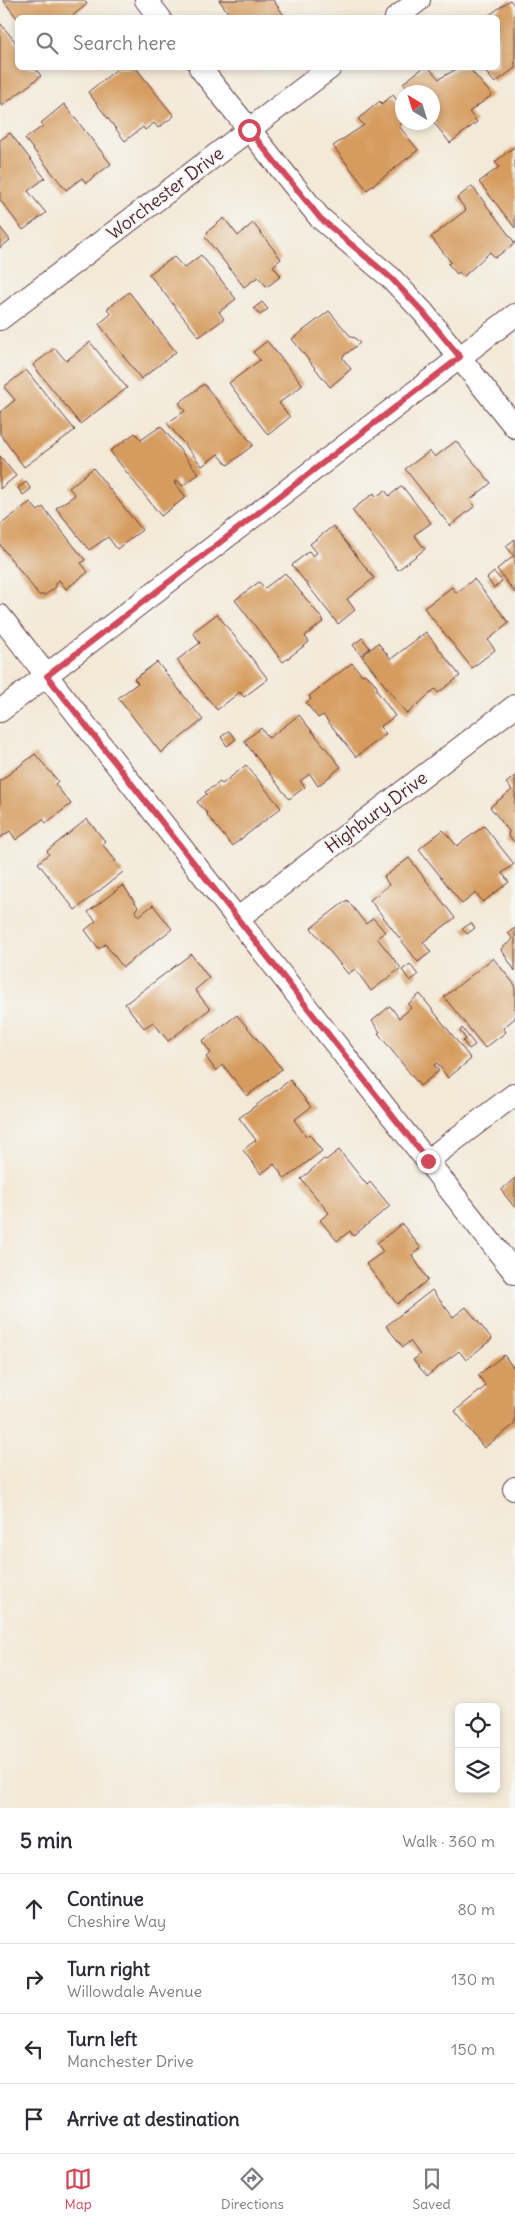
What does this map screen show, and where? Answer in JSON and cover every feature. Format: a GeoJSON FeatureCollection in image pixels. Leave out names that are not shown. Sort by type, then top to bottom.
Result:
{"type":"FeatureCollection","features":[{"type":"Feature","properties":{"kind":"street"},"geometry":{"type":"LineString","coordinates":[[146,0],[158,15]]}},
{"type":"Feature","properties":{"kind":"street"},"geometry":{"type":"LineString","coordinates":[[400,15],[419,0]]}},
{"type":"Feature","properties":{"kind":"street"},"geometry":{"type":"LineString","coordinates":[[202,70],[320,218],[391,278],[423,312],[515,427]]}},
{"type":"Feature","properties":{"kind":"street","name":"Worchester Drive"},"geometry":{"type":"LineString","coordinates":[[0,319],[327,70]]}},
{"type":"Feature","properties":{"kind":"street"},"geometry":{"type":"LineString","coordinates":[[0,711],[515,315]]}},
{"type":"Feature","properties":{"kind":"street"},"geometry":{"type":"LineString","coordinates":[[0,616],[515,1273]]}},
{"type":"Feature","properties":{"kind":"street","name":"Highbury Drive"},"geometry":{"type":"LineString","coordinates":[[237,919],[515,706]]}},
{"type":"Feature","properties":{"kind":"street"},"geometry":{"type":"LineString","coordinates":[[428,1161],[515,1094]]}},
{"type":"Feature","properties":{"kind":"building"},"geometry":{"type":"Polygon","coordinates":[[[3,0],[84,0],[87,4],[74,15],[15,15],[3,0]]]}},
{"type":"Feature","properties":{"kind":"building"},"geometry":{"type":"Polygon","coordinates":[[[219,0],[273,0],[284,15],[230,15],[219,0]]]}},
{"type":"Feature","properties":{"kind":"building"},"geometry":{"type":"Polygon","coordinates":[[[510,0],[515,6],[515,68],[495,83],[484,70],[500,70],[500,15],[489,15],[510,0]]]}},
{"type":"Feature","properties":{"kind":"building"},"geometry":{"type":"Polygon","coordinates":[[[0,23],[15,41],[15,70],[36,70],[41,76],[2,106],[0,104],[0,23]]]}},
{"type":"Feature","properties":{"kind":"building"},"geometry":{"type":"Polygon","coordinates":[[[116,70],[138,70],[174,116],[158,128],[154,123],[145,130],[143,127],[125,141],[88,92],[116,70]]]}},
{"type":"Feature","properties":{"kind":"building"},"geometry":{"type":"Polygon","coordinates":[[[420,70],[431,70],[439,79],[455,70],[471,70],[492,95],[469,112],[477,122],[450,143],[440,130],[440,85],[405,85],[403,83],[420,70]]]}},
{"type":"Feature","properties":{"kind":"building"},"geometry":{"type":"Polygon","coordinates":[[[393,95],[395,98],[395,130],[402,130],[418,150],[367,190],[333,146],[364,125],[358,119],[380,101],[381,104],[393,95]]]}},
{"type":"Feature","properties":{"kind":"building"},"geometry":{"type":"Polygon","coordinates":[[[64,104],[111,164],[86,183],[82,178],[66,190],[25,139],[43,126],[41,123],[64,104]]]}},
{"type":"Feature","properties":{"kind":"building"},"geometry":{"type":"Polygon","coordinates":[[[10,133],[45,178],[28,191],[46,213],[23,230],[0,200],[0,140],[10,133]]]}},
{"type":"Feature","properties":{"kind":"building"},"geometry":{"type":"Polygon","coordinates":[[[515,146],[515,228],[479,182],[499,167],[495,162],[515,146]]]}},
{"type":"Feature","properties":{"kind":"building"},"geometry":{"type":"Polygon","coordinates":[[[472,186],[515,243],[495,258],[490,252],[463,277],[459,272],[457,274],[448,264],[451,262],[431,237],[466,210],[457,198],[472,186]]]}},
{"type":"Feature","properties":{"kind":"building"},"geometry":{"type":"Polygon","coordinates":[[[224,218],[238,236],[253,223],[281,259],[273,266],[281,276],[267,287],[258,277],[244,287],[205,237],[208,234],[207,232],[224,218]]]}},
{"type":"Feature","properties":{"kind":"building"},"geometry":{"type":"Polygon","coordinates":[[[0,227],[10,240],[0,248],[0,227]]]}},
{"type":"Feature","properties":{"kind":"building"},"geometry":{"type":"Polygon","coordinates":[[[201,255],[236,299],[219,312],[224,319],[199,337],[149,274],[174,257],[184,268],[201,255]]]}},
{"type":"Feature","properties":{"kind":"building"},"geometry":{"type":"Polygon","coordinates":[[[129,292],[176,352],[141,379],[99,324],[111,314],[107,309],[129,292]]]}},
{"type":"Feature","properties":{"kind":"building"},"geometry":{"type":"Polygon","coordinates":[[[262,302],[268,309],[260,315],[254,308],[262,302]]]}},
{"type":"Feature","properties":{"kind":"building"},"geometry":{"type":"Polygon","coordinates":[[[329,311],[352,338],[354,337],[360,343],[342,357],[351,369],[330,387],[292,339],[329,311]]]}},
{"type":"Feature","properties":{"kind":"building"},"geometry":{"type":"Polygon","coordinates":[[[267,341],[303,385],[279,403],[290,417],[268,435],[229,383],[260,360],[253,352],[267,341]]]}},
{"type":"Feature","properties":{"kind":"building"},"geometry":{"type":"Polygon","coordinates":[[[90,342],[127,388],[80,424],[33,365],[55,348],[66,361],[90,342]]]}},
{"type":"Feature","properties":{"kind":"building"},"geometry":{"type":"Polygon","coordinates":[[[26,370],[75,430],[24,467],[0,434],[0,412],[15,400],[4,387],[26,370]]]}},
{"type":"Feature","properties":{"kind":"building"},"geometry":{"type":"Polygon","coordinates":[[[204,384],[253,445],[228,465],[218,454],[202,466],[167,423],[185,411],[179,403],[204,384]]]}},
{"type":"Feature","properties":{"kind":"building"},"geometry":{"type":"Polygon","coordinates":[[[161,426],[199,474],[182,486],[177,480],[174,482],[186,497],[161,516],[110,451],[135,433],[141,440],[161,426]]]}},
{"type":"Feature","properties":{"kind":"building"},"geometry":{"type":"Polygon","coordinates":[[[456,441],[491,483],[470,500],[475,506],[450,526],[405,469],[430,451],[435,457],[456,441]]]}},
{"type":"Feature","properties":{"kind":"building"},"geometry":{"type":"Polygon","coordinates":[[[0,456],[16,476],[0,489],[0,456]]]}},
{"type":"Feature","properties":{"kind":"building"},"geometry":{"type":"Polygon","coordinates":[[[93,468],[142,530],[117,549],[108,537],[89,550],[56,508],[75,495],[69,488],[93,468]]]}},
{"type":"Feature","properties":{"kind":"building"},"geometry":{"type":"Polygon","coordinates":[[[26,482],[31,489],[23,495],[18,488],[26,482]]]}},
{"type":"Feature","properties":{"kind":"building"},"geometry":{"type":"Polygon","coordinates":[[[402,486],[431,523],[414,535],[425,549],[398,570],[352,510],[374,493],[376,497],[385,490],[389,496],[402,486]]]}},
{"type":"Feature","properties":{"kind":"building"},"geometry":{"type":"Polygon","coordinates":[[[30,502],[38,511],[43,507],[85,560],[81,563],[88,572],[66,589],[59,580],[56,583],[56,587],[45,595],[39,595],[0,545],[0,525],[30,502]]]}},
{"type":"Feature","properties":{"kind":"building"},"geometry":{"type":"Polygon","coordinates":[[[333,526],[374,578],[347,599],[355,610],[338,624],[292,565],[309,551],[313,556],[317,553],[310,544],[333,526]]]}},
{"type":"Feature","properties":{"kind":"building"},"geometry":{"type":"Polygon","coordinates":[[[515,539],[515,593],[497,569],[514,556],[506,546],[515,539]]]}},
{"type":"Feature","properties":{"kind":"building"},"geometry":{"type":"Polygon","coordinates":[[[494,572],[502,581],[494,588],[487,578],[494,572]]]}},
{"type":"Feature","properties":{"kind":"building"},"geometry":{"type":"Polygon","coordinates":[[[285,573],[324,621],[305,636],[309,642],[283,662],[235,600],[259,582],[265,588],[285,573]]]}},
{"type":"Feature","properties":{"kind":"building"},"geometry":{"type":"Polygon","coordinates":[[[474,579],[509,623],[488,640],[495,650],[472,668],[424,608],[452,587],[456,593],[474,579]]]}},
{"type":"Feature","properties":{"kind":"building"},"geometry":{"type":"Polygon","coordinates":[[[217,614],[268,679],[244,697],[240,692],[217,710],[177,660],[200,643],[193,632],[217,614]]]}},
{"type":"Feature","properties":{"kind":"building"},"geometry":{"type":"Polygon","coordinates":[[[426,632],[460,676],[438,693],[435,689],[407,714],[362,656],[378,643],[391,659],[426,632]]]}},
{"type":"Feature","properties":{"kind":"building"},"geometry":{"type":"Polygon","coordinates":[[[362,638],[370,648],[361,655],[353,645],[362,638]]]}},
{"type":"Feature","properties":{"kind":"building"},"geometry":{"type":"Polygon","coordinates":[[[157,662],[203,720],[161,753],[118,698],[138,683],[134,679],[157,662]]]}},
{"type":"Feature","properties":{"kind":"building"},"geometry":{"type":"Polygon","coordinates":[[[352,663],[362,675],[364,674],[372,680],[377,687],[377,691],[395,716],[380,727],[386,734],[356,757],[323,715],[318,718],[306,703],[311,699],[309,696],[352,663]]]}},
{"type":"Feature","properties":{"kind":"building"},"geometry":{"type":"Polygon","coordinates":[[[299,715],[341,767],[318,786],[310,774],[300,781],[305,787],[289,799],[244,741],[261,728],[269,738],[299,715]]]}},
{"type":"Feature","properties":{"kind":"building"},"geometry":{"type":"Polygon","coordinates":[[[229,731],[236,739],[227,746],[221,737],[229,731]]]}},
{"type":"Feature","properties":{"kind":"building"},"geometry":{"type":"Polygon","coordinates":[[[35,754],[58,781],[55,784],[71,804],[46,823],[43,819],[16,840],[10,831],[0,838],[0,781],[35,754]]]}},
{"type":"Feature","properties":{"kind":"building"},"geometry":{"type":"Polygon","coordinates":[[[246,765],[281,808],[232,846],[197,802],[207,794],[205,792],[220,782],[222,784],[246,765]]]}},
{"type":"Feature","properties":{"kind":"building"},"geometry":{"type":"Polygon","coordinates":[[[515,776],[515,842],[508,836],[509,831],[490,807],[512,790],[506,783],[515,776]]]}},
{"type":"Feature","properties":{"kind":"building"},"geometry":{"type":"Polygon","coordinates":[[[87,819],[105,841],[102,844],[123,872],[75,910],[38,863],[49,854],[47,851],[87,819]]]}},
{"type":"Feature","properties":{"kind":"building"},"geometry":{"type":"Polygon","coordinates":[[[484,826],[514,864],[502,873],[509,882],[483,902],[476,893],[462,904],[419,849],[443,830],[457,846],[484,826]]]}},
{"type":"Feature","properties":{"kind":"building"},"geometry":{"type":"Polygon","coordinates":[[[409,858],[455,918],[423,942],[431,952],[418,962],[370,900],[389,885],[384,877],[409,858]]]}},
{"type":"Feature","properties":{"kind":"building"},"geometry":{"type":"Polygon","coordinates":[[[123,885],[138,907],[135,910],[139,916],[153,905],[172,929],[123,967],[105,944],[99,949],[85,930],[96,921],[88,912],[123,885]]]}},
{"type":"Feature","properties":{"kind":"building"},"geometry":{"type":"Polygon","coordinates":[[[347,900],[366,924],[373,918],[385,932],[377,938],[401,968],[371,991],[355,969],[348,974],[311,928],[347,900]]]}},
{"type":"Feature","properties":{"kind":"building"},"geometry":{"type":"Polygon","coordinates":[[[471,923],[475,928],[467,934],[462,929],[471,923]]]}},
{"type":"Feature","properties":{"kind":"building"},"geometry":{"type":"Polygon","coordinates":[[[515,928],[515,971],[501,949],[513,939],[508,933],[515,928]]]}},
{"type":"Feature","properties":{"kind":"building"},"geometry":{"type":"Polygon","coordinates":[[[191,954],[209,978],[195,990],[210,1009],[168,1041],[153,1022],[144,1028],[125,1004],[191,954]]]}},
{"type":"Feature","properties":{"kind":"building"},"geometry":{"type":"Polygon","coordinates":[[[493,958],[515,985],[515,1018],[503,1028],[506,1032],[485,1048],[444,997],[493,958]]]}},
{"type":"Feature","properties":{"kind":"building"},"geometry":{"type":"Polygon","coordinates":[[[410,964],[418,975],[410,981],[402,970],[410,964]]]}},
{"type":"Feature","properties":{"kind":"building"},"geometry":{"type":"Polygon","coordinates":[[[420,994],[471,1059],[448,1078],[437,1063],[434,1065],[439,1071],[420,1086],[378,1033],[380,1032],[372,1021],[390,1006],[399,1018],[411,1008],[408,1004],[420,994]]]}},
{"type":"Feature","properties":{"kind":"building"},"geometry":{"type":"Polygon","coordinates":[[[237,1015],[282,1069],[247,1096],[223,1065],[216,1071],[206,1057],[211,1053],[202,1041],[237,1015]]]}},
{"type":"Feature","properties":{"kind":"building"},"geometry":{"type":"Polygon","coordinates":[[[462,1028],[475,1045],[469,1049],[463,1041],[466,1039],[460,1031],[462,1028]]]}},
{"type":"Feature","properties":{"kind":"building"},"geometry":{"type":"Polygon","coordinates":[[[290,1080],[311,1107],[294,1120],[306,1136],[309,1134],[322,1151],[285,1179],[274,1164],[261,1174],[243,1150],[256,1140],[239,1118],[290,1080]]]}},
{"type":"Feature","properties":{"kind":"building"},"geometry":{"type":"Polygon","coordinates":[[[339,1150],[367,1185],[370,1182],[390,1206],[353,1236],[350,1231],[337,1241],[320,1220],[329,1213],[301,1179],[324,1159],[326,1160],[339,1150]]]}},
{"type":"Feature","properties":{"kind":"building"},"geometry":{"type":"Polygon","coordinates":[[[515,1178],[515,1208],[501,1190],[515,1178]]]}},
{"type":"Feature","properties":{"kind":"building"},"geometry":{"type":"Polygon","coordinates":[[[402,1224],[421,1248],[412,1255],[428,1280],[397,1304],[366,1264],[383,1252],[377,1243],[402,1224]]]}},
{"type":"Feature","properties":{"kind":"building"},"geometry":{"type":"Polygon","coordinates":[[[432,1290],[453,1317],[466,1307],[492,1339],[466,1360],[459,1351],[427,1376],[413,1360],[420,1355],[410,1341],[403,1347],[386,1326],[432,1290]]]}},
{"type":"Feature","properties":{"kind":"building"},"geometry":{"type":"Polygon","coordinates":[[[504,1355],[515,1370],[515,1424],[484,1448],[455,1411],[486,1386],[478,1375],[504,1355]]]}},
{"type":"Feature","properties":{"kind":"route"},"geometry":{"type":"LineString","coordinates":[[249,130],[320,218],[364,258],[391,278],[423,312],[460,357],[47,676],[428,1161]]}}]}
